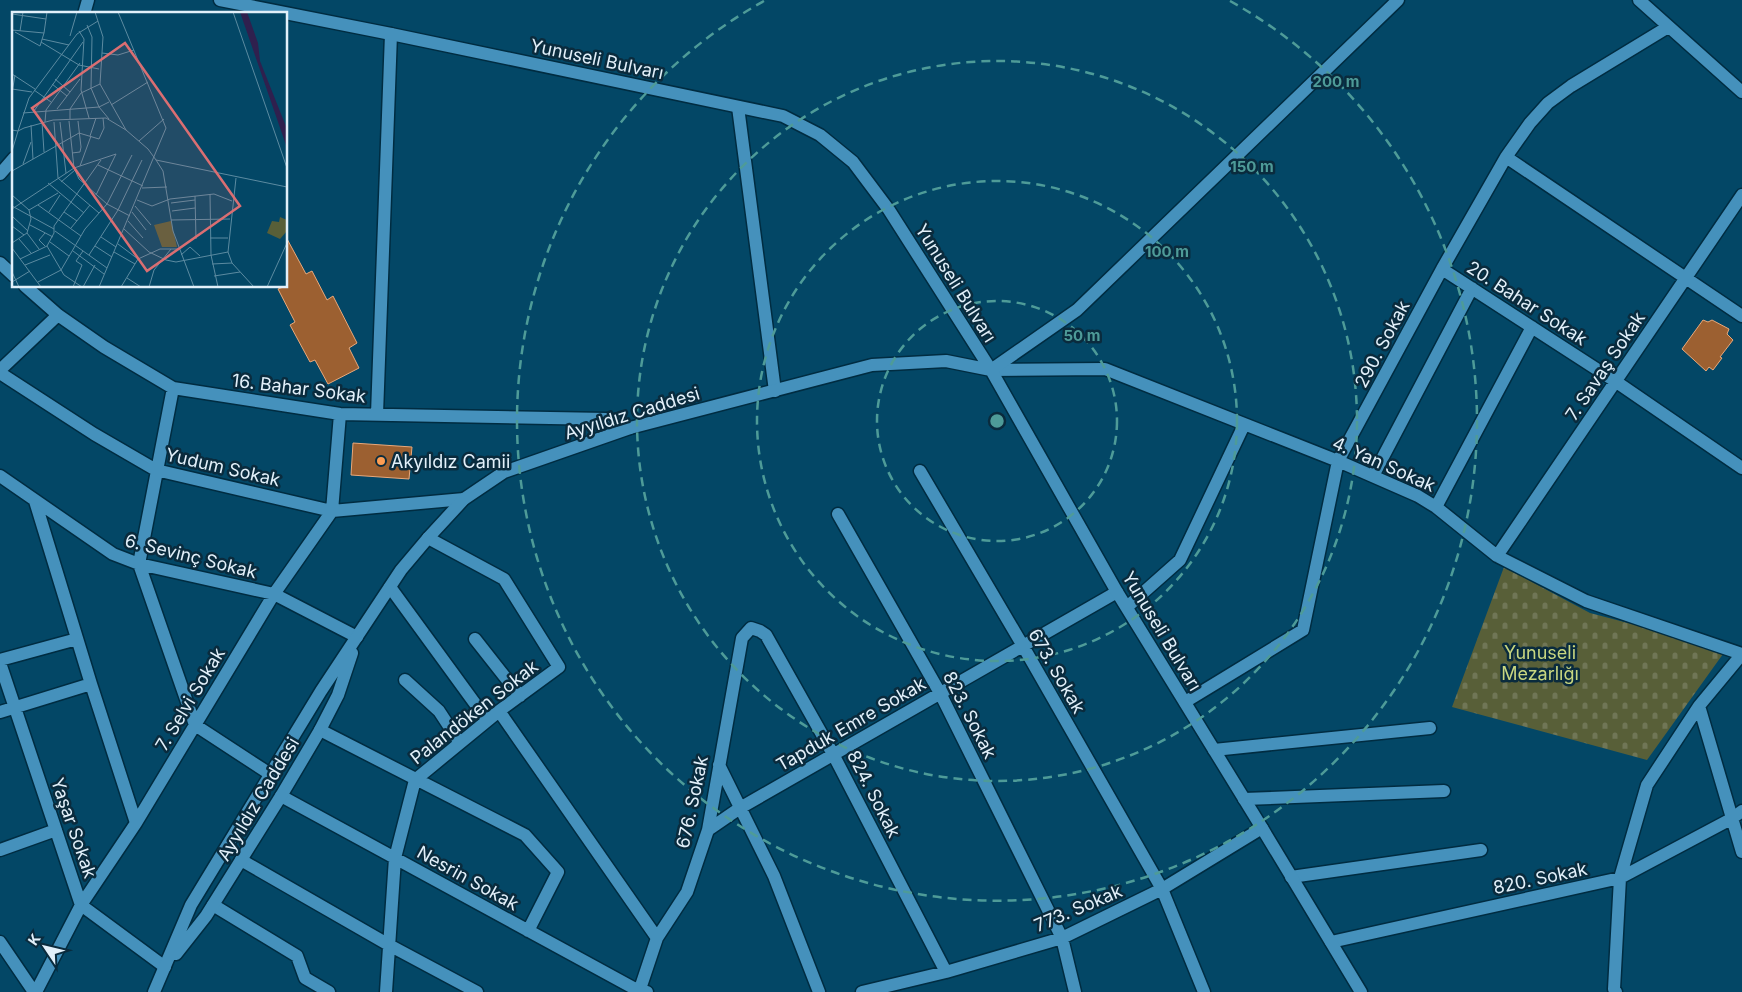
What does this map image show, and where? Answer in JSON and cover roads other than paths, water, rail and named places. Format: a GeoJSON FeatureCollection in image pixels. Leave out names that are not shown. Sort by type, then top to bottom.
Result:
{"type":"FeatureCollection","features":[{"type":"Feature","properties":{"kind":"street","name":"Yunuseli Bulvarı"},"geometry":{"type":"LineString","coordinates":[[220,0],[280,12]]}},
{"type":"Feature","properties":{"kind":"street"},"geometry":{"type":"LineString","coordinates":[[991,370],[1077,310],[1398,0]]}},
{"type":"Feature","properties":{"kind":"street"},"geometry":{"type":"LineString","coordinates":[[1639,0],[1742,92]]}},
{"type":"Feature","properties":{"kind":"street","name":"Yunuseli Bulvarı"},"geometry":{"type":"LineString","coordinates":[[288,14],[783,116],[820,135],[853,162],[889,210],[991,370],[1117,592],[1361,992]]}},
{"type":"Feature","properties":{"kind":"street","name":"290. Sokak"},"geometry":{"type":"LineString","coordinates":[[1185,702],[1302,630],[1338,462],[1442,269],[1506,157],[1530,123],[1548,103],[1571,86],[1668,27]]}},
{"type":"Feature","properties":{"kind":"street"},"geometry":{"type":"LineString","coordinates":[[377,414],[391,34]]}},
{"type":"Feature","properties":{"kind":"street"},"geometry":{"type":"LineString","coordinates":[[738,107],[774,391]]}},
{"type":"Feature","properties":{"kind":"street"},"geometry":{"type":"LineString","coordinates":[[1506,157],[1742,316]]}},
{"type":"Feature","properties":{"kind":"street"},"geometry":{"type":"LineString","coordinates":[[0,174],[12,160]]}},
{"type":"Feature","properties":{"kind":"street","name":"7. Savaş Sokak"},"geometry":{"type":"LineString","coordinates":[[1496,556],[1742,195]]}},
{"type":"Feature","properties":{"kind":"street"},"geometry":{"type":"LineString","coordinates":[[0,263],[12,274]]}},
{"type":"Feature","properties":{"kind":"street","name":"20. Bahar Sokak"},"geometry":{"type":"LineString","coordinates":[[1442,269],[1615,381],[1742,468]]}},
{"type":"Feature","properties":{"kind":"street","name":"16. Bahar Sokak"},"geometry":{"type":"LineString","coordinates":[[27,288],[58,315],[104,347],[173,388],[340,414],[607,419],[630,428]]}},
{"type":"Feature","properties":{"kind":"street"},"geometry":{"type":"LineString","coordinates":[[1373,476],[1472,288]]}},
{"type":"Feature","properties":{"kind":"street"},"geometry":{"type":"LineString","coordinates":[[0,372],[58,315]]}},
{"type":"Feature","properties":{"kind":"street"},"geometry":{"type":"LineString","coordinates":[[1436,507],[1532,326]]}},
{"type":"Feature","properties":{"kind":"street","name":"Ayyıldız Caddesi"},"geometry":{"type":"LineString","coordinates":[[154,992],[191,905],[321,691],[401,570],[464,499],[504,472],[630,428],[872,365],[946,362],[991,370]]}},
{"type":"Feature","properties":{"kind":"street","name":"4. Yan Sokak"},"geometry":{"type":"LineString","coordinates":[[991,370],[1105,369],[1373,476],[1418,496],[1436,507],[1496,556],[1586,601],[1742,654]]}},
{"type":"Feature","properties":{"kind":"street","name":"Yudum Sokak"},"geometry":{"type":"LineString","coordinates":[[0,372],[94,434],[156,470],[332,511],[464,499]]}},
{"type":"Feature","properties":{"kind":"street"},"geometry":{"type":"LineString","coordinates":[[173,388],[139,564],[195,725],[270,774]]}},
{"type":"Feature","properties":{"kind":"street"},"geometry":{"type":"LineString","coordinates":[[332,511],[340,414]]}},
{"type":"Feature","properties":{"kind":"street"},"geometry":{"type":"LineString","coordinates":[[1127,607],[1180,560],[1244,424]]}},
{"type":"Feature","properties":{"kind":"street","name":"673. Sokak"},"geometry":{"type":"LineString","coordinates":[[920,471],[1023,646],[1162,890],[1204,992]]}},
{"type":"Feature","properties":{"kind":"street","name":"6. Sevinç Sokak"},"geometry":{"type":"LineString","coordinates":[[0,476],[113,554],[139,564],[274,594],[357,637]]}},
{"type":"Feature","properties":{"kind":"street"},"geometry":{"type":"LineString","coordinates":[[35,501],[136,823]]}},
{"type":"Feature","properties":{"kind":"street","name":"7. Selvi Sokak"},"geometry":{"type":"LineString","coordinates":[[35,992],[81,905],[136,823],[274,594],[332,511]]}},
{"type":"Feature","properties":{"kind":"street","name":"823. Sokak"},"geometry":{"type":"LineString","coordinates":[[838,514],[940,693],[1062,938],[1075,992]]}},
{"type":"Feature","properties":{"kind":"street","name":"Palandöken Sokak"},"geometry":{"type":"LineString","coordinates":[[386,992],[396,858],[415,780],[487,720],[559,667],[504,579],[428,538]]}},
{"type":"Feature","properties":{"kind":"street"},"geometry":{"type":"LineString","coordinates":[[390,587],[487,720]]}},
{"type":"Feature","properties":{"kind":"street","name":"Tapduk Emre Sokak"},"geometry":{"type":"LineString","coordinates":[[708,830],[740,808],[1117,592]]}},
{"type":"Feature","properties":{"kind":"street","name":"676. Sokak"},"geometry":{"type":"LineString","coordinates":[[642,992],[657,938],[687,892],[708,830],[742,638],[751,628],[766,635]]}},
{"type":"Feature","properties":{"kind":"street","name":"824. Sokak"},"geometry":{"type":"LineString","coordinates":[[766,635],[833,754],[946,972]]}},
{"type":"Feature","properties":{"kind":"street","name":"Ayyıldız Caddesi"},"geometry":{"type":"LineString","coordinates":[[165,967],[213,905],[320,730],[338,695],[357,637]]}},
{"type":"Feature","properties":{"kind":"street"},"geometry":{"type":"LineString","coordinates":[[0,662],[77,639]]}},
{"type":"Feature","properties":{"kind":"street"},"geometry":{"type":"LineString","coordinates":[[475,639],[520,696]]}},
{"type":"Feature","properties":{"kind":"street"},"geometry":{"type":"LineString","coordinates":[[1612,991],[1620,878],[1647,785],[1699,706],[1742,654]]}},
{"type":"Feature","properties":{"kind":"street","name":"Yaşar Sokak"},"geometry":{"type":"LineString","coordinates":[[0,662],[81,905],[165,967]]}},
{"type":"Feature","properties":{"kind":"street"},"geometry":{"type":"LineString","coordinates":[[405,680],[439,711],[460,743]]}},
{"type":"Feature","properties":{"kind":"street"},"geometry":{"type":"LineString","coordinates":[[0,712],[91,684]]}},
{"type":"Feature","properties":{"kind":"street"},"geometry":{"type":"LineString","coordinates":[[1699,706],[1742,852]]}},
{"type":"Feature","properties":{"kind":"street"},"geometry":{"type":"LineString","coordinates":[[499,711],[657,938]]}},
{"type":"Feature","properties":{"kind":"street"},"geometry":{"type":"LineString","coordinates":[[1214,750],[1430,728]]}},
{"type":"Feature","properties":{"kind":"street"},"geometry":{"type":"LineString","coordinates":[[320,730],[525,835],[558,872],[528,931]]}},
{"type":"Feature","properties":{"kind":"street"},"geometry":{"type":"LineString","coordinates":[[719,765],[774,876],[819,992]]}},
{"type":"Feature","properties":{"kind":"street"},"geometry":{"type":"LineString","coordinates":[[1244,799],[1444,791]]}},
{"type":"Feature","properties":{"kind":"street","name":"Nesrin Sokak"},"geometry":{"type":"LineString","coordinates":[[281,796],[642,992]]}},
{"type":"Feature","properties":{"kind":"street","name":"820. Sokak"},"geometry":{"type":"LineString","coordinates":[[1331,942],[1620,878],[1731,819],[1742,811]]}},
{"type":"Feature","properties":{"kind":"street","name":"773. Sokak"},"geometry":{"type":"LineString","coordinates":[[862,992],[946,972],[1062,938],[1162,890],[1262,828]]}},
{"type":"Feature","properties":{"kind":"street"},"geometry":{"type":"LineString","coordinates":[[0,850],[56,830]]}},
{"type":"Feature","properties":{"kind":"street"},"geometry":{"type":"LineString","coordinates":[[1292,877],[1481,850]]}},
{"type":"Feature","properties":{"kind":"street"},"geometry":{"type":"LineString","coordinates":[[241,860],[389,946],[477,992]]}},
{"type":"Feature","properties":{"kind":"street"},"geometry":{"type":"LineString","coordinates":[[213,905],[297,956],[305,978],[329,992]]}},
{"type":"Feature","properties":{"kind":"street"},"geometry":{"type":"LineString","coordinates":[[0,942],[35,992]]}},
{"type":"Feature","properties":{"kind":"place","name":"Akyıldız Camii"},"geometry":{"type":"Point","coordinates":[381,461]}},
{"type":"Feature","properties":{"kind":"park label","name":"Yunuseli Mezarlığı"},"geometry":{"type":"Point","coordinates":[1540,662]}}]}
